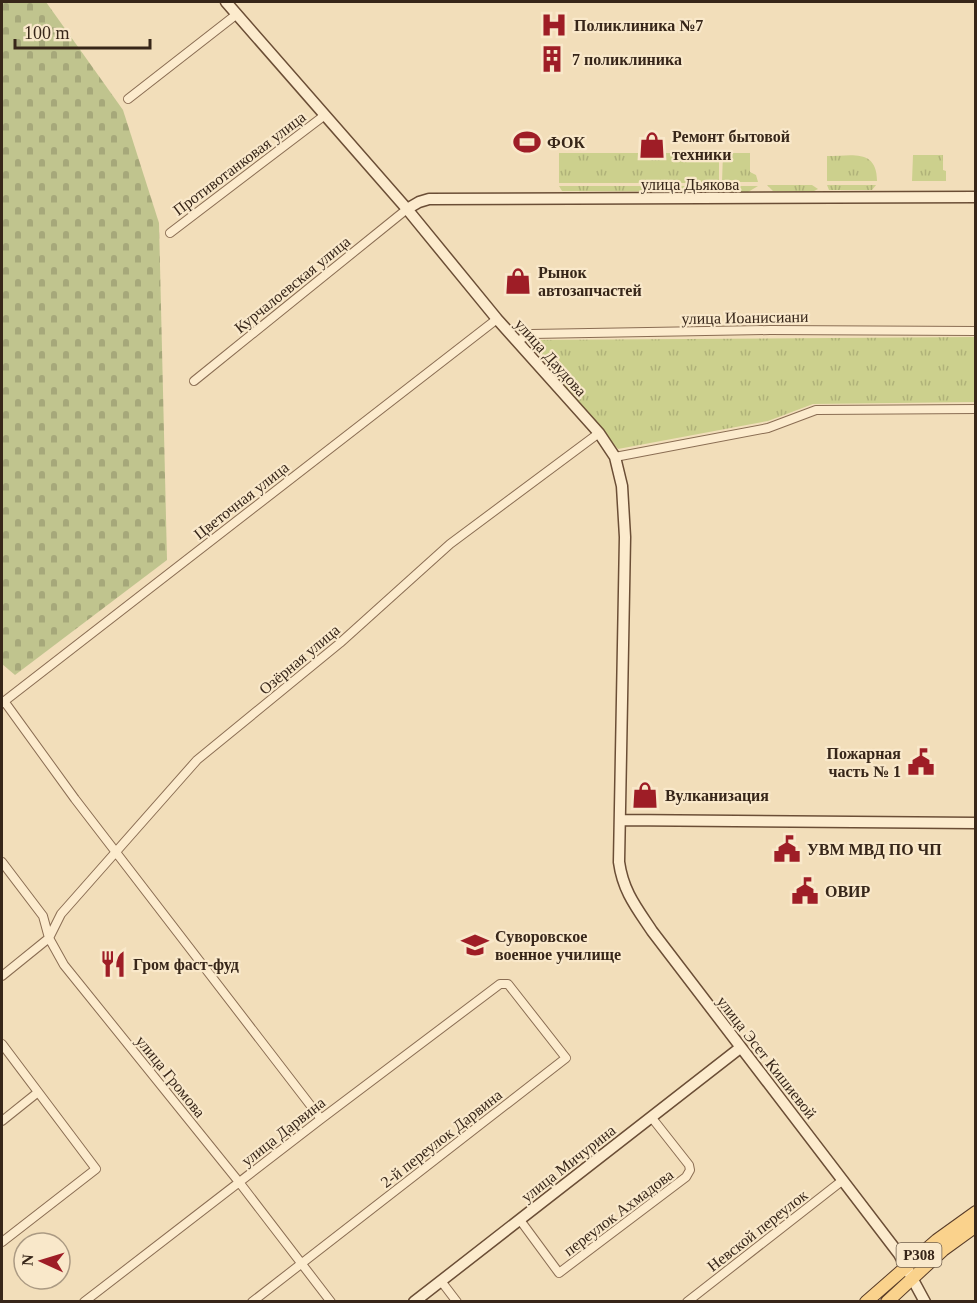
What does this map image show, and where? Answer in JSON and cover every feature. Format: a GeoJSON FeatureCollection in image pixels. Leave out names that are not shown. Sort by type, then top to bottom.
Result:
{"type":"FeatureCollection","features":[{"type":"Feature","properties":{"kind":"main road","name":"P308"},"geometry":{"type":"LineString","coordinates":[[866,1302],[975,1212]]}},
{"type":"Feature","properties":{"kind":"main road","name":"P308"},"geometry":{"type":"LineString","coordinates":[[887,1302],[943,1250],[975,1226]]}},
{"type":"Feature","properties":{"kind":"street","name":"улица Даудова"},"geometry":{"type":"LineString","coordinates":[[226,2],[407,209],[497,319],[599,433],[615,457],[622,486],[625,537],[621,820]]}},
{"type":"Feature","properties":{"kind":"street"},"geometry":{"type":"LineString","coordinates":[[128,99],[237,14]]}},
{"type":"Feature","properties":{"kind":"street","name":"Противотанковая улица"},"geometry":{"type":"LineString","coordinates":[[170,233],[325,114]]}},
{"type":"Feature","properties":{"kind":"street","name":"улица Дьякова"},"geometry":{"type":"LineString","coordinates":[[407,209],[429,199],[975,197]]}},
{"type":"Feature","properties":{"kind":"street","name":"Курчалоевская улица"},"geometry":{"type":"LineString","coordinates":[[194,381],[407,209]]}},
{"type":"Feature","properties":{"kind":"street","name":"Цветочная улица"},"geometry":{"type":"LineString","coordinates":[[3,702],[497,319]]}},
{"type":"Feature","properties":{"kind":"street","name":"улица Иоанисиани"},"geometry":{"type":"LineString","coordinates":[[517,341],[531,334],[770,330],[975,331]]}},
{"type":"Feature","properties":{"kind":"street"},"geometry":{"type":"LineString","coordinates":[[615,457],[768,428],[816,410],[975,409]]}},
{"type":"Feature","properties":{"kind":"street","name":"Озёрная улица"},"geometry":{"type":"LineString","coordinates":[[49,939],[61,914],[197,760],[340,643],[450,544],[599,433]]}},
{"type":"Feature","properties":{"kind":"street"},"geometry":{"type":"LineString","coordinates":[[3,702],[321,1119]]}},
{"type":"Feature","properties":{"kind":"street"},"geometry":{"type":"LineString","coordinates":[[621,820],[975,823]]}},
{"type":"Feature","properties":{"kind":"street","name":"улица Эсет Кишиевой"},"geometry":{"type":"LineString","coordinates":[[621,820],[619,862],[627,894],[740,1048],[899,1254],[925,1302]]}},
{"type":"Feature","properties":{"kind":"street","name":"улица Громова"},"geometry":{"type":"LineString","coordinates":[[2,862],[43,916],[49,939],[64,964],[331,1302]]}},
{"type":"Feature","properties":{"kind":"street"},"geometry":{"type":"LineString","coordinates":[[2,976],[49,939]]}},
{"type":"Feature","properties":{"kind":"street","name":"улица Дарвина"},"geometry":{"type":"LineString","coordinates":[[84,1302],[238,1182],[500,984]]}},
{"type":"Feature","properties":{"kind":"street","name":"2-й переулок Дарвина"},"geometry":{"type":"LineString","coordinates":[[252,1302],[566,1058],[508,984],[500,984]]}},
{"type":"Feature","properties":{"kind":"street"},"geometry":{"type":"LineString","coordinates":[[2,1044],[37,1094],[96,1169],[2,1242]]}},
{"type":"Feature","properties":{"kind":"street","name":"улица Мичурина"},"geometry":{"type":"LineString","coordinates":[[414,1302],[740,1048]]}},
{"type":"Feature","properties":{"kind":"street"},"geometry":{"type":"LineString","coordinates":[[2,1121],[37,1094]]}},
{"type":"Feature","properties":{"kind":"street","name":"переулок Ахмадова"},"geometry":{"type":"LineString","coordinates":[[520,1220],[559,1273],[686,1177],[690,1170],[689,1165],[652,1118]]}},
{"type":"Feature","properties":{"kind":"street","name":"Невской переулок"},"geometry":{"type":"LineString","coordinates":[[687,1302],[843,1180]]}},
{"type":"Feature","properties":{"kind":"street"},"geometry":{"type":"LineString","coordinates":[[441,1281],[457,1302]]}},
{"type":"Feature","properties":{"kind":"green space"},"geometry":{"type":"Polygon","coordinates":[[[2,2],[46,2],[123,110],[159,223],[167,560],[15,675],[2,664],[2,2]]]}},
{"type":"Feature","properties":{"kind":"green space"},"geometry":{"type":"Polygon","coordinates":[[[559,153],[719,153],[719,183],[559,183],[559,153]]]}},
{"type":"Feature","properties":{"kind":"green space"},"geometry":{"type":"Polygon","coordinates":[[[723,153],[750,153],[750,172],[756,175],[758,182],[722,182],[723,153]]]}},
{"type":"Feature","properties":{"kind":"green space"},"geometry":{"type":"Polygon","coordinates":[[[853,155],[868,159],[876,170],[877,181],[827,181],[827,156],[853,155]]]}},
{"type":"Feature","properties":{"kind":"green space"},"geometry":{"type":"Polygon","coordinates":[[[913,155],[943,155],[946,181],[912,181],[913,155]]]}},
{"type":"Feature","properties":{"kind":"green space"},"geometry":{"type":"Polygon","coordinates":[[[767,185],[812,185],[818,189],[814,191],[773,191],[767,185]]]}},
{"type":"Feature","properties":{"kind":"green space"},"geometry":{"type":"Polygon","coordinates":[[[827,185],[876,185],[872,190],[829,190],[827,185]]]}},
{"type":"Feature","properties":{"kind":"green space"},"geometry":{"type":"Polygon","coordinates":[[[559,186],[758,186],[748,192],[562,191],[559,186]]]}},
{"type":"Feature","properties":{"kind":"green space"},"geometry":{"type":"Polygon","coordinates":[[[975,337],[975,402],[813,404],[768,421],[618,449],[531,346],[535,340],[975,337]]]}},
{"type":"Feature","properties":{"kind":"place","name":"Поликлиника №7"},"geometry":{"type":"Point","coordinates":[554,25]}},
{"type":"Feature","properties":{"kind":"place","name":"7 поликлиника"},"geometry":{"type":"Point","coordinates":[552,59]}},
{"type":"Feature","properties":{"kind":"place","name":"ФОК"},"geometry":{"type":"Point","coordinates":[527,142]}},
{"type":"Feature","properties":{"kind":"place","name":"Ремонт бытовой техники"},"geometry":{"type":"Point","coordinates":[652,145]}},
{"type":"Feature","properties":{"kind":"place","name":"Рынок автозапчастей"},"geometry":{"type":"Point","coordinates":[518,281]}},
{"type":"Feature","properties":{"kind":"place","name":"Пожарная часть № 1"},"geometry":{"type":"Point","coordinates":[921,762]}},
{"type":"Feature","properties":{"kind":"place","name":"Вулканизация"},"geometry":{"type":"Point","coordinates":[645,795]}},
{"type":"Feature","properties":{"kind":"place","name":"УВМ МВД ПО ЧП"},"geometry":{"type":"Point","coordinates":[787,849]}},
{"type":"Feature","properties":{"kind":"place","name":"ОВИР"},"geometry":{"type":"Point","coordinates":[805,891]}},
{"type":"Feature","properties":{"kind":"place","name":"Суворовское военное училище"},"geometry":{"type":"Point","coordinates":[475,945]}},
{"type":"Feature","properties":{"kind":"place","name":"Гром фаст-фуд"},"geometry":{"type":"Point","coordinates":[113,964]}}]}
